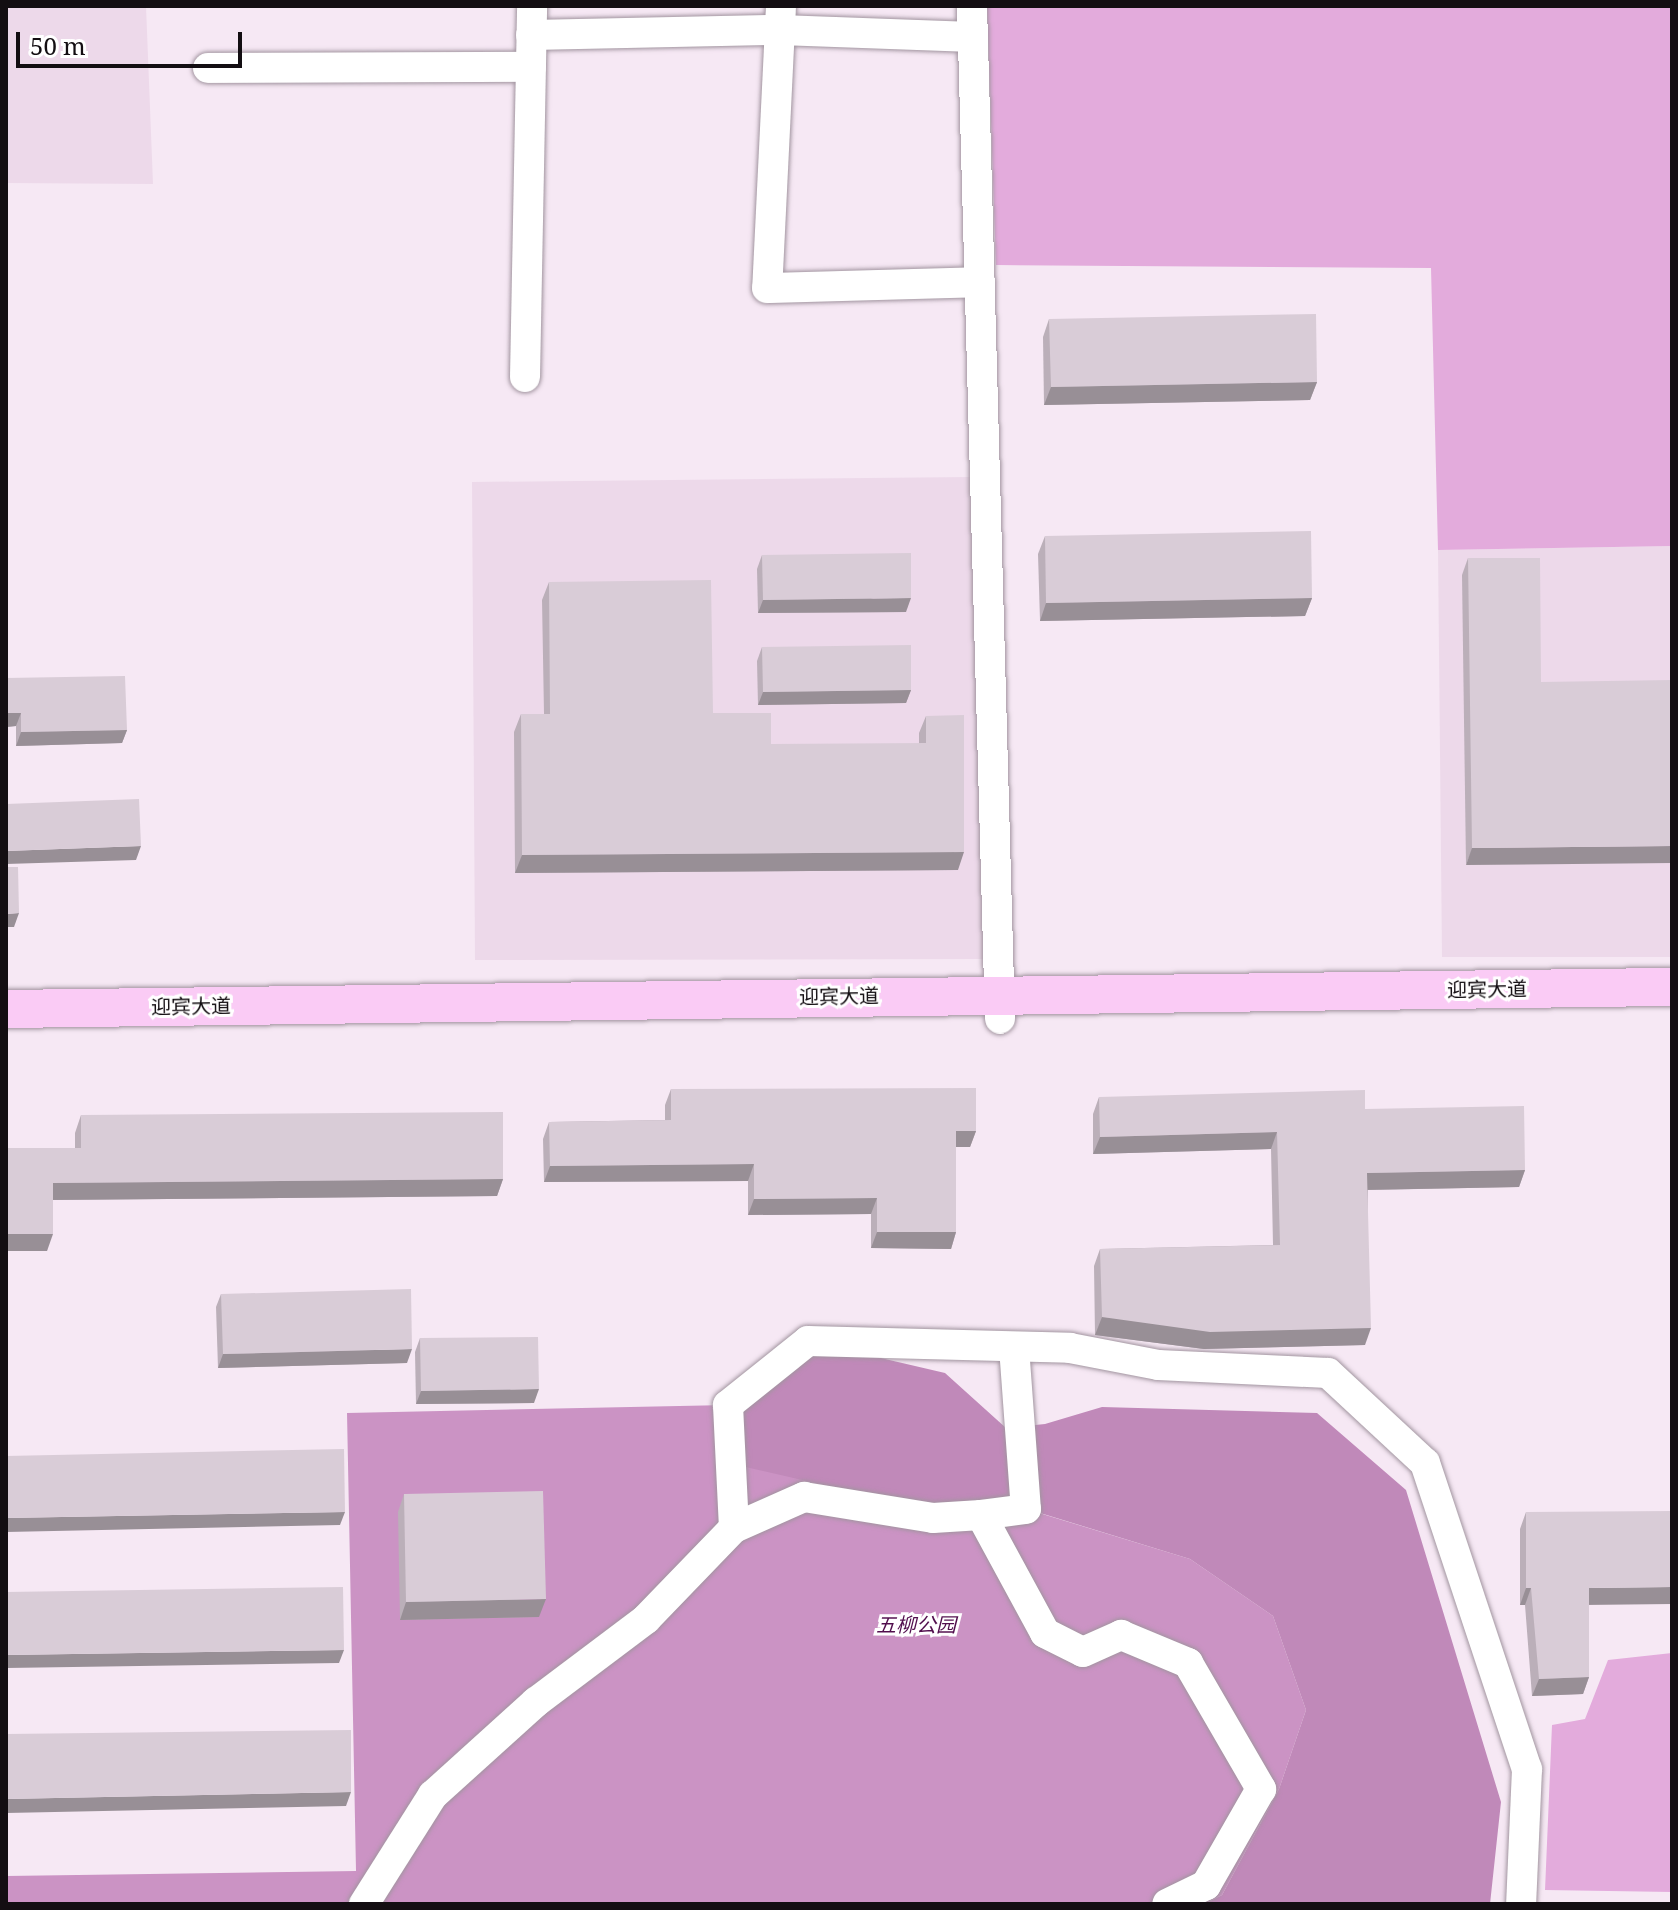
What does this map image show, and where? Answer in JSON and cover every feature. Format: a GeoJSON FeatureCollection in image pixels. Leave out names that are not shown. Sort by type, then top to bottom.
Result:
{"type":"FeatureCollection","features":[{"type":"Feature","properties":{"kind":"main road","name":"迎宾大道"},"geometry":{"type":"LineString","coordinates":[[6,1032],[1672,987]]}},
{"type":"Feature","properties":{"kind":"main road","name":"迎宾大道"},"geometry":{"type":"LineString","coordinates":[[6,1009],[1000,1006],[1672,1012]]}},
{"type":"Feature","properties":{"kind":"street"},"geometry":{"type":"LineString","coordinates":[[972,6],[1000,1006]]}},
{"type":"Feature","properties":{"kind":"street"},"geometry":{"type":"LineString","coordinates":[[525,377],[532,20],[780,18],[973,37]]}},
{"type":"Feature","properties":{"kind":"street"},"geometry":{"type":"LineString","coordinates":[[780,18],[767,288],[980,282]]}},
{"type":"Feature","properties":{"kind":"street"},"geometry":{"type":"LineString","coordinates":[[208,68],[531,67]]}},
{"type":"Feature","properties":{"kind":"street"},"geometry":{"type":"LineString","coordinates":[[734,1528],[728,1405],[808,1341],[1070,1348],[1158,1365],[1328,1373],[1425,1463],[1527,1769],[1521,1904]]}},
{"type":"Feature","properties":{"kind":"street"},"geometry":{"type":"LineString","coordinates":[[364,1904],[433,1795],[536,1702],[646,1619],[734,1528],[804,1497],[933,1518],[1026,1509],[1014,1347]]}},
{"type":"Feature","properties":{"kind":"street"},"geometry":{"type":"LineString","coordinates":[[981,1515],[1045,1633],[1083,1652],[1121,1635],[1188,1663],[1261,1789],[1206,1885],[1167,1904]]}},
{"type":"Feature","properties":{"kind":"shaded area"},"geometry":{"type":"Polygon","coordinates":[[[6,6],[146,6],[153,184],[6,183],[6,6]]]}},
{"type":"Feature","properties":{"kind":"shaded area"},"geometry":{"type":"Polygon","coordinates":[[[987,6],[1672,6],[1672,546],[1438,550],[1431,268],[996,265],[987,6]]]}},
{"type":"Feature","properties":{"kind":"shaded area"},"geometry":{"type":"Polygon","coordinates":[[[971,477],[986,959],[475,960],[472,482],[971,477]]]}},
{"type":"Feature","properties":{"kind":"shaded area"},"geometry":{"type":"Polygon","coordinates":[[[1672,546],[1672,957],[1442,957],[1438,550],[1672,546]]]}},
{"type":"Feature","properties":{"kind":"shaded area"},"geometry":{"type":"Polygon","coordinates":[[[808,1341],[945,1373],[1006,1428],[1045,1424],[1102,1407],[1317,1413],[1406,1490],[1501,1802],[1490,1904],[1204,1904],[1222,1895],[1279,1789],[1306,1710],[1273,1616],[1190,1559],[1027,1509],[964,1517],[737,1465],[728,1405],[808,1341]]]}},
{"type":"Feature","properties":{"kind":"shaded area"},"geometry":{"type":"Polygon","coordinates":[[[1672,1653],[1672,1892],[1545,1890],[1552,1725],[1585,1719],[1608,1660],[1672,1653]]]}},
{"type":"Feature","properties":{"kind":"green space","name":"五柳公园"},"geometry":{"type":"Polygon","coordinates":[[[728,1405],[1026,1509],[1190,1559],[1273,1616],[1306,1710],[1279,1789],[1222,1895],[1204,1904],[6,1904],[6,1876],[356,1871],[347,1413],[728,1405]]]}},
{"type":"Feature","properties":{"kind":"building"},"geometry":{"type":"Polygon","coordinates":[[[1316,314],[1317,382],[1051,387],[1049,319],[1316,314]]]}},
{"type":"Feature","properties":{"kind":"building"},"geometry":{"type":"Polygon","coordinates":[[[1311,531],[1312,598],[1046,603],[1045,536],[1311,531]]]}},
{"type":"Feature","properties":{"kind":"building"},"geometry":{"type":"Polygon","coordinates":[[[911,553],[911,598],[763,600],[762,555],[911,553]]]}},
{"type":"Feature","properties":{"kind":"building"},"geometry":{"type":"Polygon","coordinates":[[[1468,558],[1540,558],[1541,682],[1672,680],[1672,846],[1472,848],[1468,558]]]}},
{"type":"Feature","properties":{"kind":"building"},"geometry":{"type":"Polygon","coordinates":[[[711,580],[713,713],[771,713],[771,744],[926,743],[926,716],[964,715],[964,852],[522,855],[521,714],[550,714],[549,582],[711,580]]]}},
{"type":"Feature","properties":{"kind":"building"},"geometry":{"type":"Polygon","coordinates":[[[911,645],[911,690],[763,692],[762,647],[911,645]]]}},
{"type":"Feature","properties":{"kind":"building"},"geometry":{"type":"Polygon","coordinates":[[[125,676],[127,730],[21,732],[21,713],[6,713],[6,678],[125,676]]]}},
{"type":"Feature","properties":{"kind":"building"},"geometry":{"type":"Polygon","coordinates":[[[139,799],[141,846],[6,851],[6,804],[139,799]]]}},
{"type":"Feature","properties":{"kind":"building"},"geometry":{"type":"Polygon","coordinates":[[[6,867],[18,867],[19,913],[6,914],[6,867]]]}},
{"type":"Feature","properties":{"kind":"building"},"geometry":{"type":"Polygon","coordinates":[[[976,1088],[976,1131],[956,1131],[956,1232],[877,1232],[877,1198],[754,1199],[754,1164],[550,1166],[549,1122],[671,1120],[671,1089],[976,1088]]]}},
{"type":"Feature","properties":{"kind":"building"},"geometry":{"type":"Polygon","coordinates":[[[1365,1090],[1365,1109],[1524,1106],[1525,1170],[1367,1173],[1371,1328],[1210,1332],[1102,1317],[1100,1249],[1280,1245],[1277,1132],[1100,1137],[1099,1097],[1365,1090]]]}},
{"type":"Feature","properties":{"kind":"building"},"geometry":{"type":"Polygon","coordinates":[[[503,1112],[503,1179],[53,1183],[53,1234],[6,1234],[6,1148],[81,1148],[81,1115],[503,1112]]]}},
{"type":"Feature","properties":{"kind":"building"},"geometry":{"type":"Polygon","coordinates":[[[411,1289],[412,1349],[223,1354],[221,1294],[411,1289]]]}},
{"type":"Feature","properties":{"kind":"building"},"geometry":{"type":"Polygon","coordinates":[[[538,1337],[539,1389],[421,1391],[420,1338],[538,1337]]]}},
{"type":"Feature","properties":{"kind":"building"},"geometry":{"type":"Polygon","coordinates":[[[344,1449],[345,1512],[6,1518],[6,1456],[344,1449]]]}},
{"type":"Feature","properties":{"kind":"building"},"geometry":{"type":"Polygon","coordinates":[[[543,1491],[546,1599],[406,1602],[404,1494],[543,1491]]]}},
{"type":"Feature","properties":{"kind":"building"},"geometry":{"type":"Polygon","coordinates":[[[1672,1511],[1672,1587],[1589,1588],[1589,1677],[1539,1679],[1531,1588],[1526,1588],[1526,1512],[1672,1511]]]}},
{"type":"Feature","properties":{"kind":"building"},"geometry":{"type":"Polygon","coordinates":[[[343,1587],[344,1650],[6,1655],[6,1592],[343,1587]]]}},
{"type":"Feature","properties":{"kind":"building"},"geometry":{"type":"Polygon","coordinates":[[[351,1730],[351,1792],[6,1799],[6,1734],[351,1730]]]}}]}
